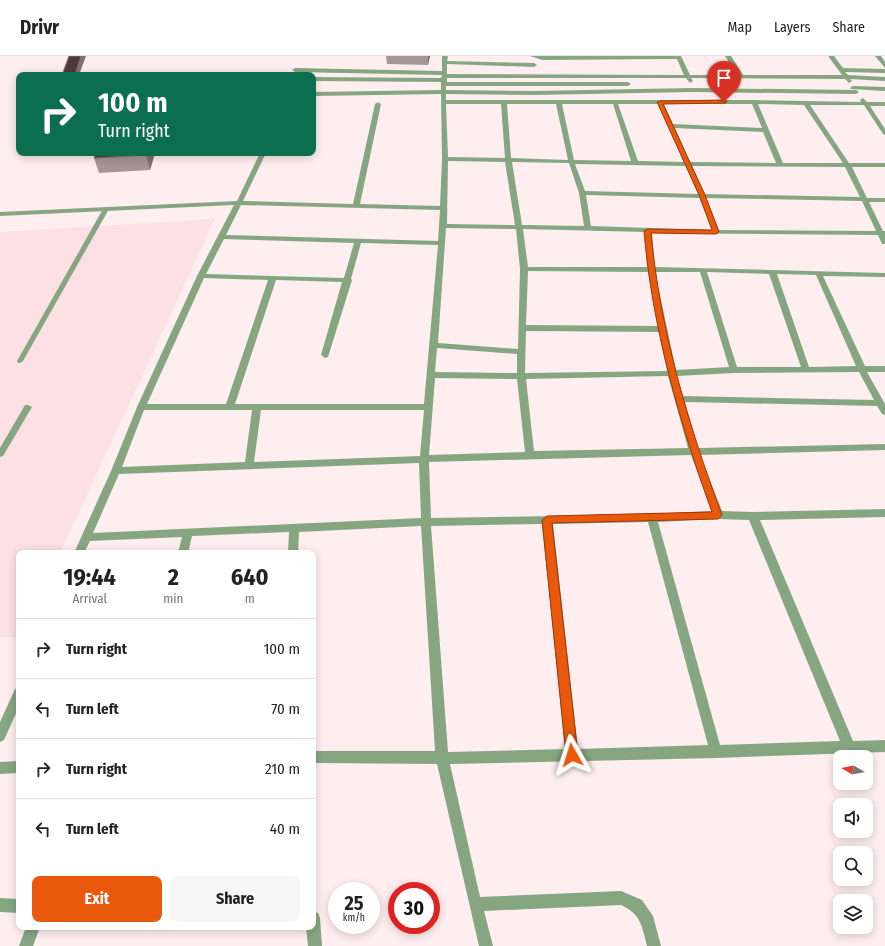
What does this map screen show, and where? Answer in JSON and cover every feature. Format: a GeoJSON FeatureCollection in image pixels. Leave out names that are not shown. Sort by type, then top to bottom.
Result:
{"type":"FeatureCollection","features":[{"type":"Feature","properties":{"kind":"street"},"geometry":{"type":"LineString","coordinates":[[484,56],[487,76]]}},
{"type":"Feature","properties":{"kind":"street"},"geometry":{"type":"LineString","coordinates":[[533,77],[534,57],[584,58],[678,56],[688,77],[692,90]]}},
{"type":"Feature","properties":{"kind":"street"},"geometry":{"type":"LineString","coordinates":[[728,56],[741,77]]}},
{"type":"Feature","properties":{"kind":"street"},"geometry":{"type":"LineString","coordinates":[[831,56],[885,133]]}},
{"type":"Feature","properties":{"kind":"street"},"geometry":{"type":"LineString","coordinates":[[878,56],[885,66]]}},
{"type":"Feature","properties":{"kind":"street"},"geometry":{"type":"LineString","coordinates":[[584,58],[585,64]]}},
{"type":"Feature","properties":{"kind":"street"},"geometry":{"type":"LineString","coordinates":[[486,946],[442,758],[426,522],[424,460],[443,226],[445,159],[443,102],[445,59],[485,64],[534,65]]}},
{"type":"Feature","properties":{"kind":"street"},"geometry":{"type":"LineString","coordinates":[[295,70],[444,81],[534,93],[853,88]]}},
{"type":"Feature","properties":{"kind":"street"},"geometry":{"type":"LineString","coordinates":[[842,70],[885,71]]}},
{"type":"Feature","properties":{"kind":"street"},"geometry":{"type":"LineString","coordinates":[[316,94],[487,76],[533,77],[586,73],[688,77],[846,77],[885,79]]}},
{"type":"Feature","properties":{"kind":"street"},"geometry":{"type":"LineString","coordinates":[[316,79],[634,84]]}},
{"type":"Feature","properties":{"kind":"street"},"geometry":{"type":"LineString","coordinates":[[674,83],[885,89]]}},
{"type":"Feature","properties":{"kind":"street"},"geometry":{"type":"LineString","coordinates":[[443,102],[754,102],[885,104]]}},
{"type":"Feature","properties":{"kind":"street"},"geometry":{"type":"LineString","coordinates":[[504,102],[508,160],[519,226],[524,269],[520,376],[530,455]]}},
{"type":"Feature","properties":{"kind":"street"},"geometry":{"type":"LineString","coordinates":[[559,102],[571,162],[582,193],[588,228]]}},
{"type":"Feature","properties":{"kind":"street"},"geometry":{"type":"LineString","coordinates":[[615,102],[635,162]]}},
{"type":"Feature","properties":{"kind":"street"},"geometry":{"type":"LineString","coordinates":[[660,102],[702,195],[716,232]]}},
{"type":"Feature","properties":{"kind":"street"},"geometry":{"type":"LineString","coordinates":[[754,102],[780,164]]}},
{"type":"Feature","properties":{"kind":"street"},"geometry":{"type":"LineString","coordinates":[[806,103],[847,164],[883,233],[885,242]]}},
{"type":"Feature","properties":{"kind":"street"},"geometry":{"type":"LineString","coordinates":[[356,205],[378,104]]}},
{"type":"Feature","properties":{"kind":"street"},"geometry":{"type":"LineString","coordinates":[[670,126],[765,130]]}},
{"type":"Feature","properties":{"kind":"street"},"geometry":{"type":"LineString","coordinates":[[80,550],[116,471],[141,407],[201,276],[262,156]]}},
{"type":"Feature","properties":{"kind":"street"},"geometry":{"type":"LineString","coordinates":[[445,159],[687,164],[885,165]]}},
{"type":"Feature","properties":{"kind":"street"},"geometry":{"type":"LineString","coordinates":[[582,193],[885,200]]}},
{"type":"Feature","properties":{"kind":"street"},"geometry":{"type":"LineString","coordinates":[[0,214],[239,203],[443,208]]}},
{"type":"Feature","properties":{"kind":"street"},"geometry":{"type":"LineString","coordinates":[[443,226],[519,226],[648,231],[883,233]]}},
{"type":"Feature","properties":{"kind":"street"},"geometry":{"type":"LineString","coordinates":[[648,231],[651,270],[672,374],[694,451],[718,515]]}},
{"type":"Feature","properties":{"kind":"street"},"geometry":{"type":"LineString","coordinates":[[222,237],[442,243]]}},
{"type":"Feature","properties":{"kind":"street"},"geometry":{"type":"LineString","coordinates":[[325,355],[348,280],[358,241]]}},
{"type":"Feature","properties":{"kind":"street"},"geometry":{"type":"LineString","coordinates":[[524,269],[703,270],[885,275]]}},
{"type":"Feature","properties":{"kind":"street"},"geometry":{"type":"LineString","coordinates":[[703,270],[734,370]]}},
{"type":"Feature","properties":{"kind":"street"},"geometry":{"type":"LineString","coordinates":[[772,272],[806,369]]}},
{"type":"Feature","properties":{"kind":"street"},"geometry":{"type":"LineString","coordinates":[[819,274],[861,368],[885,412]]}},
{"type":"Feature","properties":{"kind":"street"},"geometry":{"type":"LineString","coordinates":[[201,276],[348,280]]}},
{"type":"Feature","properties":{"kind":"street"},"geometry":{"type":"LineString","coordinates":[[229,408],[273,278]]}},
{"type":"Feature","properties":{"kind":"street"},"geometry":{"type":"LineString","coordinates":[[522,328],[664,329]]}},
{"type":"Feature","properties":{"kind":"street"},"geometry":{"type":"LineString","coordinates":[[433,345],[522,352]]}},
{"type":"Feature","properties":{"kind":"street"},"geometry":{"type":"LineString","coordinates":[[431,375],[520,376],[672,374],[734,370],[885,369]]}},
{"type":"Feature","properties":{"kind":"street"},"geometry":{"type":"LineString","coordinates":[[679,399],[880,403]]}},
{"type":"Feature","properties":{"kind":"street"},"geometry":{"type":"LineString","coordinates":[[141,407],[429,407]]}},
{"type":"Feature","properties":{"kind":"street"},"geometry":{"type":"LineString","coordinates":[[249,466],[257,408]]}},
{"type":"Feature","properties":{"kind":"street"},"geometry":{"type":"LineString","coordinates":[[116,471],[530,455],[885,447]]}},
{"type":"Feature","properties":{"kind":"street"},"geometry":{"type":"LineString","coordinates":[[86,537],[426,522],[652,518],[718,515],[753,516],[885,513]]}},
{"type":"Feature","properties":{"kind":"street"},"geometry":{"type":"LineString","coordinates":[[753,516],[850,747]]}},
{"type":"Feature","properties":{"kind":"street"},"geometry":{"type":"LineString","coordinates":[[652,518],[716,752]]}},
{"type":"Feature","properties":{"kind":"street"},"geometry":{"type":"LineString","coordinates":[[547,520],[572,755]]}},
{"type":"Feature","properties":{"kind":"street"},"geometry":{"type":"LineString","coordinates":[[293,550],[294,527]]}},
{"type":"Feature","properties":{"kind":"street"},"geometry":{"type":"LineString","coordinates":[[184,550],[188,533]]}},
{"type":"Feature","properties":{"kind":"street"},"geometry":{"type":"LineString","coordinates":[[0,736],[16,700]]}},
{"type":"Feature","properties":{"kind":"street"},"geometry":{"type":"LineString","coordinates":[[316,757],[442,758],[716,752],[885,746]]}},
{"type":"Feature","properties":{"kind":"street"},"geometry":{"type":"LineString","coordinates":[[0,768],[16,767]]}},
{"type":"Feature","properties":{"kind":"street"},"geometry":{"type":"LineString","coordinates":[[475,904],[621,898],[637,905],[648,921],[654,946]]}},
{"type":"Feature","properties":{"kind":"street"},"geometry":{"type":"LineString","coordinates":[[0,905],[16,906]]}},
{"type":"Feature","properties":{"kind":"street"},"geometry":{"type":"LineString","coordinates":[[26,946],[32,930]]}},
{"type":"Feature","properties":{"kind":"street"},"geometry":{"type":"LineString","coordinates":[[313,930],[314,946]]}},
{"type":"Feature","properties":{"kind":"lane"},"geometry":{"type":"LineString","coordinates":[[20,361],[106,209]]}},
{"type":"Feature","properties":{"kind":"lane"},"geometry":{"type":"LineString","coordinates":[[0,454],[28,407]]}},
{"type":"Feature","properties":{"kind":"shaded area"},"geometry":{"type":"Polygon","coordinates":[[[215,219],[61,550],[16,550],[16,637],[0,637],[0,232],[215,219]]]}},
{"type":"Feature","properties":{"kind":"building"},"geometry":{"type":"Polygon","coordinates":[[[69,56],[81,56],[76,72],[63,72],[69,56]]]}},
{"type":"Feature","properties":{"kind":"building"},"geometry":{"type":"Polygon","coordinates":[[[95,156],[129,156],[94,158],[95,156]]]}},
{"type":"Feature","properties":{"kind":"route"},"geometry":{"type":"LineString","coordinates":[[572,755],[547,520],[628,519],[718,515],[694,451],[672,374],[651,270],[648,231],[716,232],[702,195],[660,102],[724,102]]}}]}
